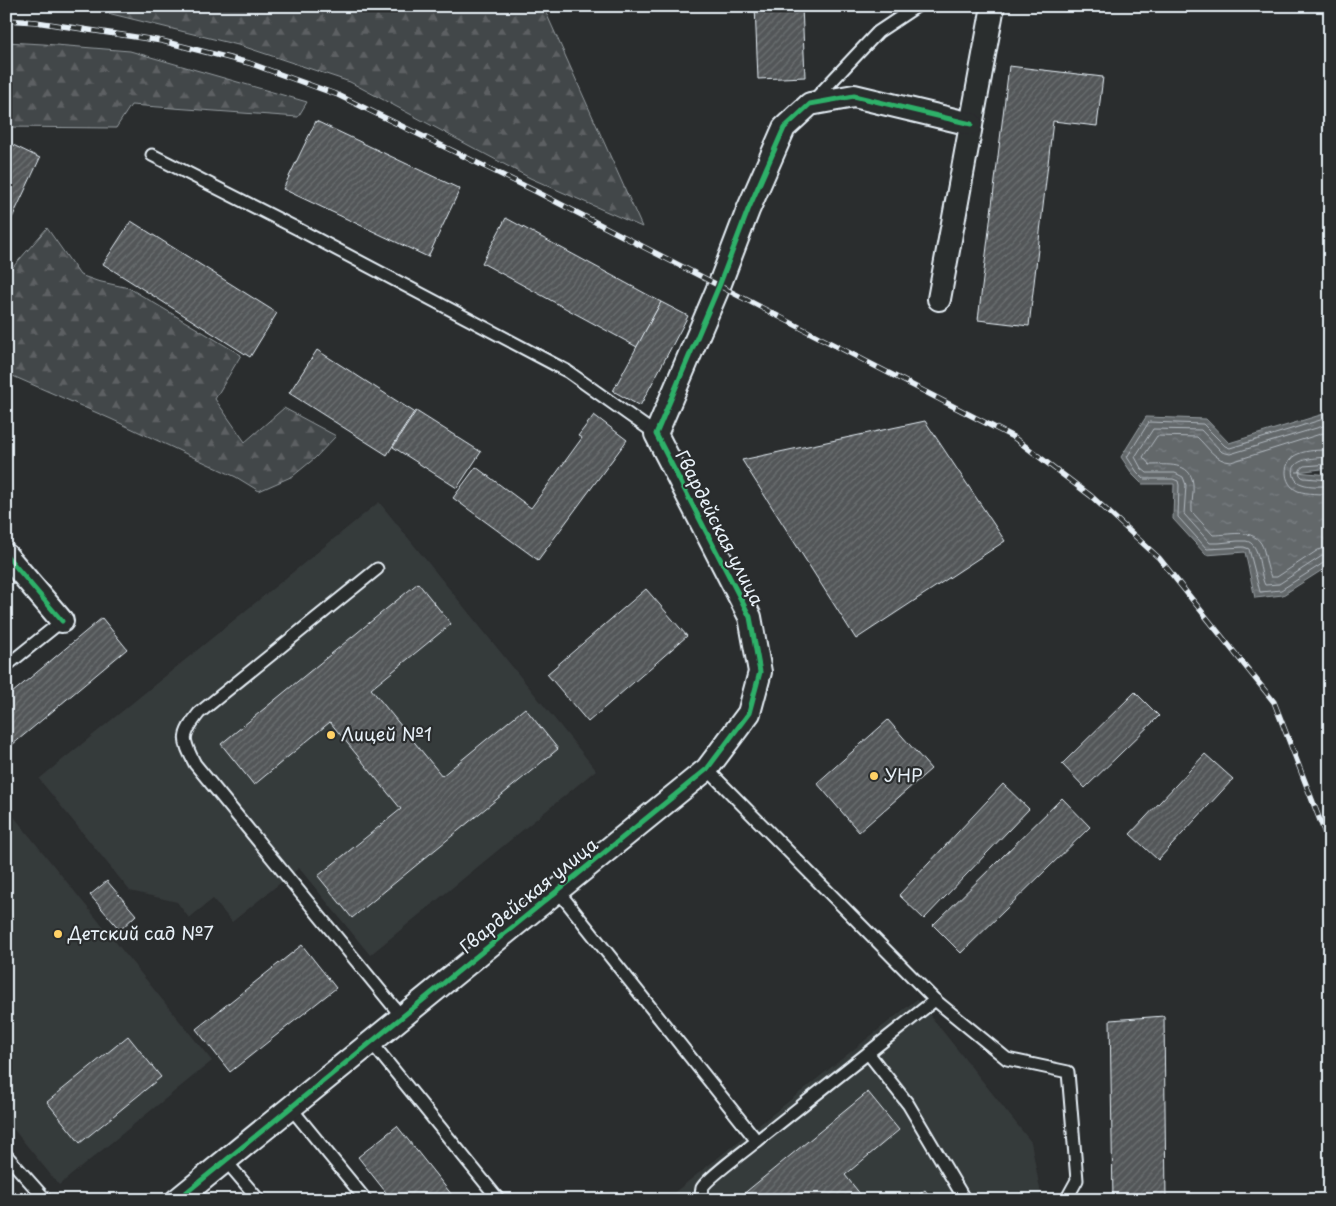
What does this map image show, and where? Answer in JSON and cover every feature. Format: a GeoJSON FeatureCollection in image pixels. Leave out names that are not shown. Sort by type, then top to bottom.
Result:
{"type":"FeatureCollection","features":[{"type":"Feature","properties":{"kind":"street"},"geometry":{"type":"LineString","coordinates":[[939,299],[993,6]]}},
{"type":"Feature","properties":{"kind":"street"},"geometry":{"type":"LineString","coordinates":[[810,104],[854,96],[971,124]]}},
{"type":"Feature","properties":{"kind":"street","name":"Гвардейская улица"},"geometry":{"type":"LineString","coordinates":[[177,1200],[707,769],[749,713],[760,672],[750,617],[656,434],[719,286],[748,210],[784,128],[810,104]]}},
{"type":"Feature","properties":{"kind":"street"},"geometry":{"type":"LineString","coordinates":[[6,555],[62,621]]}},
{"type":"Feature","properties":{"kind":"lane"},"geometry":{"type":"LineString","coordinates":[[810,104],[878,32],[918,6]]}},
{"type":"Feature","properties":{"kind":"lane"},"geometry":{"type":"LineString","coordinates":[[152,155],[296,228],[567,371],[656,434]]}},
{"type":"Feature","properties":{"kind":"lane"},"geometry":{"type":"LineString","coordinates":[[376,568],[199,713],[187,728],[185,744],[196,764],[402,1017]]}},
{"type":"Feature","properties":{"kind":"lane"},"geometry":{"type":"LineString","coordinates":[[6,666],[62,621]]}},
{"type":"Feature","properties":{"kind":"lane"},"geometry":{"type":"LineString","coordinates":[[707,769],[935,1000],[1007,1059],[1068,1072],[1077,1180],[1066,1200]]}},
{"type":"Feature","properties":{"kind":"lane"},"geometry":{"type":"LineString","coordinates":[[558,891],[757,1141]]}},
{"type":"Feature","properties":{"kind":"lane"},"geometry":{"type":"LineString","coordinates":[[702,1200],[703,1186],[714,1175],[935,1000]]}},
{"type":"Feature","properties":{"kind":"lane"},"geometry":{"type":"LineString","coordinates":[[371,1042],[499,1200]]}},
{"type":"Feature","properties":{"kind":"lane"},"geometry":{"type":"LineString","coordinates":[[868,1053],[908,1104],[966,1200]]}},
{"type":"Feature","properties":{"kind":"lane"},"geometry":{"type":"LineString","coordinates":[[290,1107],[366,1200]]}},
{"type":"Feature","properties":{"kind":"lane"},"geometry":{"type":"LineString","coordinates":[[6,1155],[46,1200]]}},
{"type":"Feature","properties":{"kind":"lane"},"geometry":{"type":"LineString","coordinates":[[225,1160],[258,1200]]}},
{"type":"Feature","properties":{"kind":"shaded area","name":"Лицей №1"},"geometry":{"type":"Polygon","coordinates":[[[379,502],[596,770],[370,955],[299,868],[232,922],[213,899],[189,918],[177,902],[130,891],[39,779],[379,502]]]}},
{"type":"Feature","properties":{"kind":"shaded area","name":"Детский сад №7"},"geometry":{"type":"Polygon","coordinates":[[[6,807],[212,1061],[59,1185],[6,1120],[6,807]]]}},
{"type":"Feature","properties":{"kind":"shaded area"},"geometry":{"type":"Polygon","coordinates":[[[917,999],[1031,1142],[1042,1200],[665,1200],[917,999]]]}},
{"type":"Feature","properties":{"kind":"green space"},"geometry":{"type":"Polygon","coordinates":[[[79,6],[543,6],[642,227],[530,178],[350,82],[242,46],[79,6]]]}},
{"type":"Feature","properties":{"kind":"green space"},"geometry":{"type":"Polygon","coordinates":[[[6,42],[130,51],[307,102],[298,117],[131,105],[116,128],[6,127],[6,42]]]}},
{"type":"Feature","properties":{"kind":"green space"},"geometry":{"type":"Polygon","coordinates":[[[47,228],[80,275],[129,288],[241,355],[215,399],[245,442],[284,408],[336,436],[315,458],[293,476],[259,491],[236,477],[6,373],[6,275],[47,228]]]}},
{"type":"Feature","properties":{"kind":"water"},"geometry":{"type":"Polygon","coordinates":[[[1330,412],[1330,468],[1296,472],[1330,475],[1330,565],[1283,595],[1255,598],[1245,552],[1206,555],[1173,519],[1174,484],[1142,484],[1133,475],[1121,457],[1146,417],[1206,419],[1229,443],[1330,412]]]}},
{"type":"Feature","properties":{"kind":"building"},"geometry":{"type":"Polygon","coordinates":[[[755,6],[802,6],[805,77],[758,79],[755,6]]]}},
{"type":"Feature","properties":{"kind":"building"},"geometry":{"type":"Polygon","coordinates":[[[1009,66],[1103,77],[1097,126],[1053,121],[1029,326],[978,320],[1009,66]]]}},
{"type":"Feature","properties":{"kind":"building"},"geometry":{"type":"Polygon","coordinates":[[[316,121],[460,189],[428,257],[283,189],[316,121]]]}},
{"type":"Feature","properties":{"kind":"building"},"geometry":{"type":"Polygon","coordinates":[[[13,145],[40,158],[12,218],[6,215],[6,159],[13,145]]]}},
{"type":"Feature","properties":{"kind":"building"},"geometry":{"type":"Polygon","coordinates":[[[506,218],[661,302],[637,347],[482,263],[506,218]]]}},
{"type":"Feature","properties":{"kind":"building"},"geometry":{"type":"Polygon","coordinates":[[[131,221],[277,313],[250,357],[103,264],[131,221]]]}},
{"type":"Feature","properties":{"kind":"building"},"geometry":{"type":"Polygon","coordinates":[[[661,302],[688,316],[640,406],[613,391],[661,302]]]}},
{"type":"Feature","properties":{"kind":"building"},"geometry":{"type":"Polygon","coordinates":[[[317,350],[414,412],[387,455],[289,393],[317,350]]]}},
{"type":"Feature","properties":{"kind":"building"},"geometry":{"type":"Polygon","coordinates":[[[416,411],[481,452],[457,488],[393,447],[416,411]]]}},
{"type":"Feature","properties":{"kind":"building"},"geometry":{"type":"Polygon","coordinates":[[[594,415],[627,440],[538,560],[453,498],[476,467],[531,508],[582,438],[578,436],[594,415]]]}},
{"type":"Feature","properties":{"kind":"building"},"geometry":{"type":"Polygon","coordinates":[[[925,421],[1005,541],[856,639],[742,460],[925,421]]]}},
{"type":"Feature","properties":{"kind":"building"},"geometry":{"type":"Polygon","coordinates":[[[418,583],[451,624],[371,689],[442,776],[525,708],[558,749],[352,918],[318,876],[401,809],[330,722],[254,785],[221,744],[418,583]]]}},
{"type":"Feature","properties":{"kind":"building"},"geometry":{"type":"Polygon","coordinates":[[[646,589],[687,636],[588,722],[547,674],[646,589]]]}},
{"type":"Feature","properties":{"kind":"building"},"geometry":{"type":"Polygon","coordinates":[[[102,618],[127,649],[6,750],[6,698],[102,618]]]}},
{"type":"Feature","properties":{"kind":"building"},"geometry":{"type":"Polygon","coordinates":[[[1135,692],[1159,716],[1085,788],[1062,764],[1135,692]]]}},
{"type":"Feature","properties":{"kind":"building","name":"УНР"},"geometry":{"type":"Polygon","coordinates":[[[888,720],[931,769],[859,832],[817,783],[888,720]]]}},
{"type":"Feature","properties":{"kind":"building"},"geometry":{"type":"Polygon","coordinates":[[[1205,754],[1233,779],[1158,860],[1130,834],[1205,754]]]}},
{"type":"Feature","properties":{"kind":"building"},"geometry":{"type":"Polygon","coordinates":[[[1003,784],[1029,809],[924,919],[899,895],[1003,784]]]}},
{"type":"Feature","properties":{"kind":"building"},"geometry":{"type":"Polygon","coordinates":[[[1062,798],[1090,827],[961,953],[933,925],[1062,798]]]}},
{"type":"Feature","properties":{"kind":"building"},"geometry":{"type":"Polygon","coordinates":[[[107,881],[136,915],[120,930],[90,895],[107,881]]]}},
{"type":"Feature","properties":{"kind":"building"},"geometry":{"type":"Polygon","coordinates":[[[302,945],[336,988],[230,1072],[196,1029],[302,945]]]}},
{"type":"Feature","properties":{"kind":"building"},"geometry":{"type":"Polygon","coordinates":[[[1164,1016],[1166,1200],[1113,1200],[1110,1020],[1164,1016]]]}},
{"type":"Feature","properties":{"kind":"building"},"geometry":{"type":"Polygon","coordinates":[[[128,1036],[161,1077],[80,1143],[47,1102],[128,1036]]]}},
{"type":"Feature","properties":{"kind":"building"},"geometry":{"type":"Polygon","coordinates":[[[868,1092],[899,1130],[845,1175],[865,1200],[736,1200],[868,1092]]]}},
{"type":"Feature","properties":{"kind":"building"},"geometry":{"type":"Polygon","coordinates":[[[397,1126],[456,1200],[392,1200],[358,1157],[397,1126]]]}},
{"type":"Feature","properties":{"kind":"building"},"geometry":{"type":"Polygon","coordinates":[[[6,1187],[16,1200],[6,1200],[6,1187]]]}},
{"type":"Feature","properties":{"kind":"building"},"geometry":{"type":"Polygon","coordinates":[[[925,1190],[933,1200],[912,1200],[925,1190]]]}},
{"type":"Feature","properties":{"kind":"railway"},"geometry":{"type":"LineString","coordinates":[[6,20],[36,22],[162,41],[249,63],[338,95],[535,191],[1013,437],[1091,496],[1159,558],[1274,702],[1330,846]]}},
{"type":"Feature","properties":{"kind":"cycle path"},"geometry":{"type":"LineString","coordinates":[[177,1200],[707,769],[749,713],[760,672],[750,617],[656,434],[719,286],[748,210],[784,128],[810,104],[854,96],[971,124]]}},
{"type":"Feature","properties":{"kind":"cycle path"},"geometry":{"type":"LineString","coordinates":[[6,555],[62,621]]}},
{"type":"Feature","properties":{"kind":"place","name":"Лицей №1"},"geometry":{"type":"Point","coordinates":[331,735]}},
{"type":"Feature","properties":{"kind":"place","name":"УНР"},"geometry":{"type":"Point","coordinates":[874,776]}},
{"type":"Feature","properties":{"kind":"place","name":"Детский сад №7"},"geometry":{"type":"Point","coordinates":[58,934]}}]}
